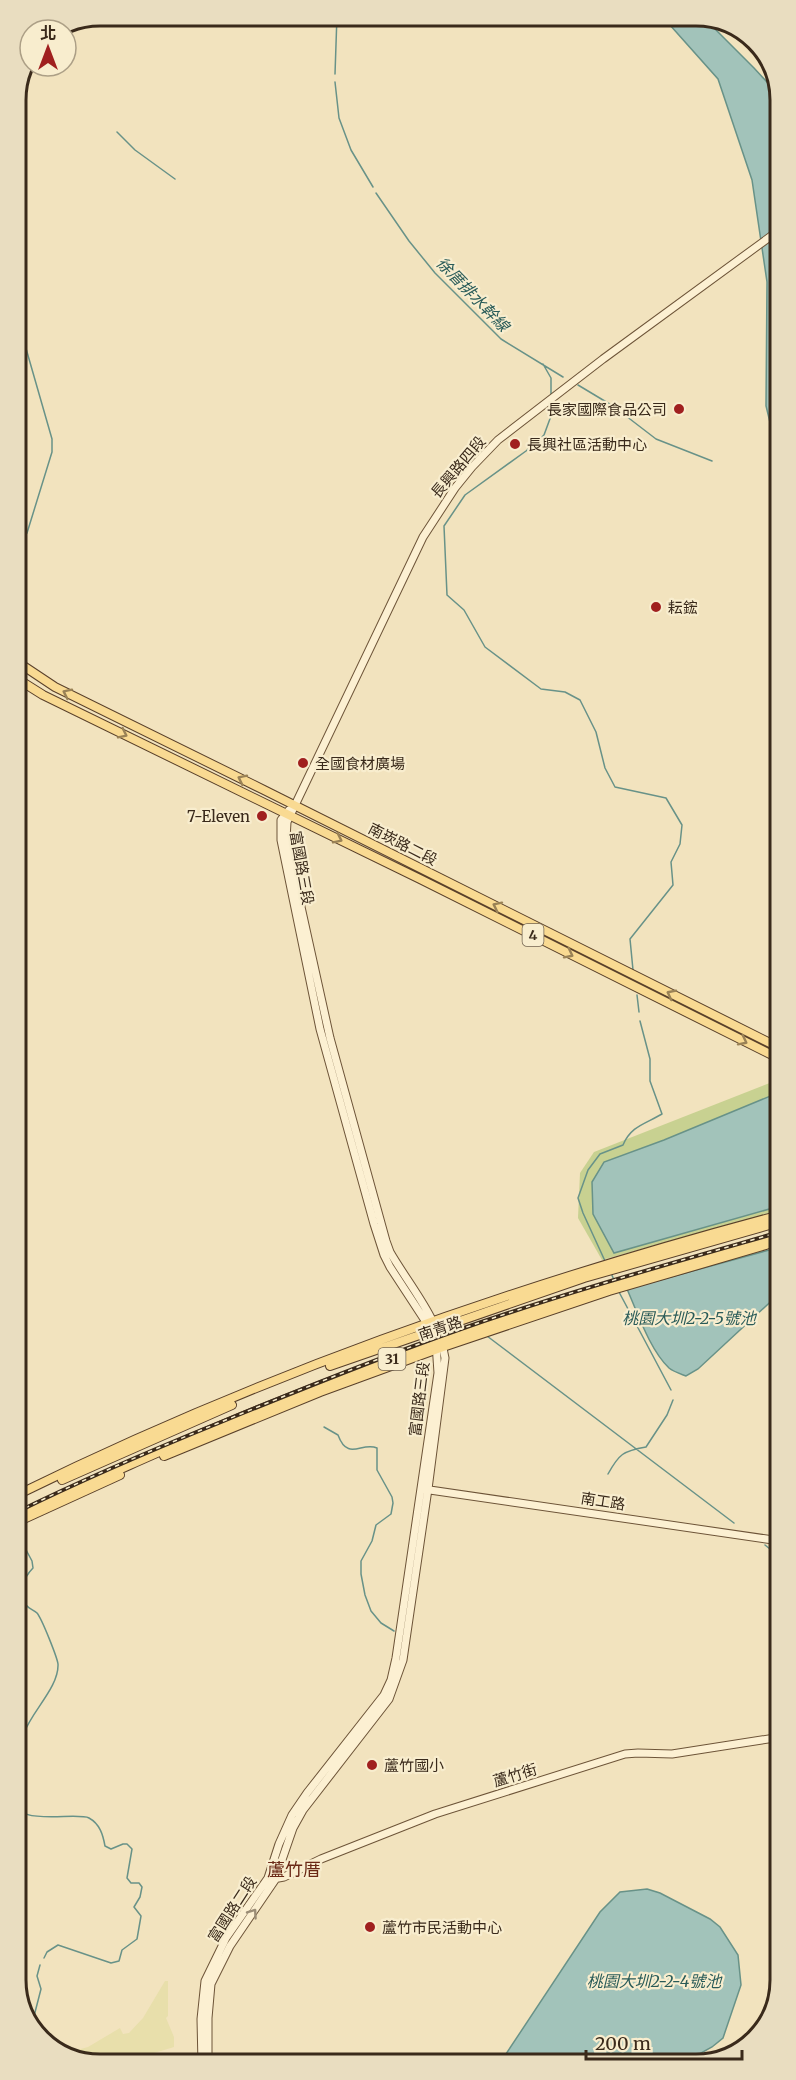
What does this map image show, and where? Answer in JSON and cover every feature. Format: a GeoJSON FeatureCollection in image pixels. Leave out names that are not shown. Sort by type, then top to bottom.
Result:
{"type":"FeatureCollection","features":[{"type":"Feature","properties":{"kind":"main road","name":"南崁路二段"},"geometry":{"type":"LineString","coordinates":[[26,667],[55,687],[770,1043]]}},
{"type":"Feature","properties":{"kind":"main road","name":"南崁路二段"},"geometry":{"type":"LineString","coordinates":[[26,684],[43,695],[770,1054]]}},
{"type":"Feature","properties":{"kind":"main road","name":"31"},"geometry":{"type":"LineString","coordinates":[[25,1491],[123,1446],[293,1374],[562,1278],[770,1218]]}},
{"type":"Feature","properties":{"kind":"main road","name":"南青路"},"geometry":{"type":"LineString","coordinates":[[25,1497],[147,1441],[258,1394],[432,1326],[457,1321],[584,1278],[770,1225]]}},
{"type":"Feature","properties":{"kind":"main road","name":"南青路"},"geometry":{"type":"LineString","coordinates":[[712,1234],[740,1233]]}},
{"type":"Feature","properties":{"kind":"main road","name":"南青路"},"geometry":{"type":"LineString","coordinates":[[25,1513],[227,1423],[318,1386],[440,1345],[562,1300],[770,1240]]}},
{"type":"Feature","properties":{"kind":"main road","name":"31"},"geometry":{"type":"LineString","coordinates":[[25,1518],[166,1455],[440,1345],[590,1297],[770,1245]]}},
{"type":"Feature","properties":{"kind":"main road","name":"南青路"},"geometry":{"type":"LineString","coordinates":[[713,1262],[730,1250]]}},
{"type":"Feature","properties":{"kind":"main road","name":"南青路"},"geometry":{"type":"LineString","coordinates":[[562,1300],[590,1297]]}},
{"type":"Feature","properties":{"kind":"main road","name":"南青路"},"geometry":{"type":"LineString","coordinates":[[457,1321],[481,1306]]}},
{"type":"Feature","properties":{"kind":"main road","name":"南青路"},"geometry":{"type":"LineString","coordinates":[[230,1401],[258,1394]]}},
{"type":"Feature","properties":{"kind":"main road","name":"南青路"},"geometry":{"type":"LineString","coordinates":[[227,1423],[250,1420]]}},
{"type":"Feature","properties":{"kind":"street","name":"長興路四段"},"geometry":{"type":"LineString","coordinates":[[295,805],[423,537],[439,511],[472,467],[515,426],[770,237]]}},
{"type":"Feature","properties":{"kind":"street","name":"富國路三段"},"geometry":{"type":"LineString","coordinates":[[295,805],[281,820],[280,840],[305,963],[369,1192],[390,1252],[432,1326],[440,1345],[403,1659],[389,1699],[365,1724]]}},
{"type":"Feature","properties":{"kind":"street","name":"南工路"},"geometry":{"type":"LineString","coordinates":[[424,1489],[770,1540]]}},
{"type":"Feature","properties":{"kind":"street","name":"富國路二段"},"geometry":{"type":"LineString","coordinates":[[208,2054],[211,1984],[230,1946],[272,1879],[303,1810],[365,1724]]}},
{"type":"Feature","properties":{"kind":"street","name":"蘆竹街"},"geometry":{"type":"LineString","coordinates":[[272,1879],[435,1814],[625,1754],[672,1754],[770,1739]]}},
{"type":"Feature","properties":{"kind":"street","name":"富國路二段"},"geometry":{"type":"LineString","coordinates":[[202,2054],[201,2019],[205,1981],[226,1938],[272,1879]]}},
{"type":"Feature","properties":{"kind":"shaded area"},"geometry":{"type":"Polygon","coordinates":[[[165,1981],[168,1981],[168,2016],[166,2018],[174,2037],[174,2047],[151,2054],[95,2054],[75,2051],[88,2047],[120,2028],[123,2034],[129,2033],[143,2018],[165,1981]]]}},
{"type":"Feature","properties":{"kind":"green space"},"geometry":{"type":"Polygon","coordinates":[[[770,1083],[770,1213],[602,1260],[578,1218],[580,1173],[594,1152],[770,1083]]]}},
{"type":"Feature","properties":{"kind":"water"},"geometry":{"type":"Polygon","coordinates":[[[671,26],[714,28],[769,84],[770,422],[766,406],[767,282],[752,180],[718,79],[671,26]]]}},
{"type":"Feature","properties":{"kind":"water"},"geometry":{"type":"Polygon","coordinates":[[[770,1096],[770,1209],[614,1253],[593,1214],[592,1182],[604,1162],[770,1096]]]}},
{"type":"Feature","properties":{"kind":"water","name":"桃園大圳2-2-5號池"},"geometry":{"type":"Polygon","coordinates":[[[770,1250],[770,1302],[698,1369],[686,1376],[669,1368],[656,1352],[627,1289],[770,1250]]]}},
{"type":"Feature","properties":{"kind":"water","name":"桃園大圳2-2-4號池"},"geometry":{"type":"Polygon","coordinates":[[[647,1889],[660,1893],[710,1919],[720,1927],[738,1955],[741,1985],[723,2038],[699,2054],[506,2054],[600,1912],[620,1892],[647,1889]]]}},
{"type":"Feature","properties":{"kind":"waterway","name":"徐厝排水幹線"},"geometry":{"type":"LineString","coordinates":[[335,74],[337,25]]}},
{"type":"Feature","properties":{"kind":"waterway","name":"徐厝排水幹線"},"geometry":{"type":"LineString","coordinates":[[335,82],[339,118],[351,150],[373,187]]}},
{"type":"Feature","properties":{"kind":"waterway"},"geometry":{"type":"LineString","coordinates":[[117,132],[135,150],[175,179]]}},
{"type":"Feature","properties":{"kind":"waterway","name":"徐厝排水幹線"},"geometry":{"type":"LineString","coordinates":[[376,193],[409,241],[435,273],[501,339],[563,377]]}},
{"type":"Feature","properties":{"kind":"waterway"},"geometry":{"type":"LineString","coordinates":[[26,348],[52,439],[52,452],[26,534]]}},
{"type":"Feature","properties":{"kind":"waterway","name":"徐厝排水幹線"},"geometry":{"type":"LineString","coordinates":[[543,364],[551,378],[551,394]]}},
{"type":"Feature","properties":{"kind":"waterway"},"geometry":{"type":"LineString","coordinates":[[578,385],[613,406],[656,439],[712,461]]}},
{"type":"Feature","properties":{"kind":"waterway","name":"徐厝排水幹線"},"geometry":{"type":"LineString","coordinates":[[551,402],[551,416],[544,435],[526,451],[465,495],[444,526],[447,595],[464,610],[485,647],[541,689],[565,692],[580,700],[596,732],[605,768],[615,787],[666,798],[682,825],[680,844],[671,862],[673,885],[630,939],[633,970]]}},
{"type":"Feature","properties":{"kind":"waterway","name":"徐厝排水幹線"},"geometry":{"type":"LineString","coordinates":[[637,995],[639,1012]]}},
{"type":"Feature","properties":{"kind":"waterway","name":"徐厝排水幹線"},"geometry":{"type":"LineString","coordinates":[[605,1261],[578,1198],[588,1170],[600,1154],[623,1145],[634,1129],[662,1114],[650,1081],[650,1059],[640,1021]]}},
{"type":"Feature","properties":{"kind":"waterway","name":"徐厝排水幹線"},"geometry":{"type":"LineString","coordinates":[[611,1273],[614,1280]]}},
{"type":"Feature","properties":{"kind":"waterway","name":"徐厝排水幹線"},"geometry":{"type":"LineString","coordinates":[[619,1292],[671,1390]]}},
{"type":"Feature","properties":{"kind":"waterway"},"geometry":{"type":"LineString","coordinates":[[487,1336],[734,1523]]}},
{"type":"Feature","properties":{"kind":"waterway","name":"徐厝排水幹線"},"geometry":{"type":"LineString","coordinates":[[608,1474],[622,1454],[646,1447],[667,1415],[673,1400]]}},
{"type":"Feature","properties":{"kind":"waterway"},"geometry":{"type":"LineString","coordinates":[[324,1427],[338,1435],[342,1443],[351,1449],[377,1448],[377,1470],[393,1503],[391,1514],[376,1525],[372,1541],[361,1561],[361,1574],[371,1611],[381,1623],[394,1631]]}},
{"type":"Feature","properties":{"kind":"waterway"},"geometry":{"type":"LineString","coordinates":[[765,1545],[770,1549]]}},
{"type":"Feature","properties":{"kind":"waterway"},"geometry":{"type":"LineString","coordinates":[[25,1548],[33,1568],[25,1580]]}},
{"type":"Feature","properties":{"kind":"waterway"},"geometry":{"type":"LineString","coordinates":[[25,1604],[39,1617],[58,1664],[50,1690],[25,1731]]}},
{"type":"Feature","properties":{"kind":"waterway"},"geometry":{"type":"LineString","coordinates":[[25,1813],[42,1817],[81,1816],[93,1820],[100,1830],[105,1846],[111,1849],[127,1844],[132,1849],[127,1878],[131,1883],[139,1883],[142,1887],[140,1897],[134,1907],[141,1916],[137,1939],[122,1950],[119,1961],[111,1963],[58,1945],[47,1952],[44,1958]]}},
{"type":"Feature","properties":{"kind":"waterway"},"geometry":{"type":"LineString","coordinates":[[34,2015],[41,1989],[37,1976],[40,1965]]}},
{"type":"Feature","properties":{"kind":"railway"},"geometry":{"type":"LineString","coordinates":[[25,1508],[169,1443],[368,1363],[498,1316],[770,1235]]}},
{"type":"Feature","properties":{"kind":"place","name":"長家國際食品公司"},"geometry":{"type":"Point","coordinates":[679,409]}},
{"type":"Feature","properties":{"kind":"place","name":"長興社區活動中心"},"geometry":{"type":"Point","coordinates":[515,444]}},
{"type":"Feature","properties":{"kind":"place","name":"耘鋐"},"geometry":{"type":"Point","coordinates":[656,607]}},
{"type":"Feature","properties":{"kind":"place","name":"全國食材廣場"},"geometry":{"type":"Point","coordinates":[303,763]}},
{"type":"Feature","properties":{"kind":"place","name":"7-Eleven"},"geometry":{"type":"Point","coordinates":[262,816]}},
{"type":"Feature","properties":{"kind":"place","name":"蘆竹國小"},"geometry":{"type":"Point","coordinates":[372,1765]}},
{"type":"Feature","properties":{"kind":"place","name":"蘆竹市民活動中心"},"geometry":{"type":"Point","coordinates":[370,1927]}},
{"type":"Feature","properties":{"kind":"district","name":"蘆竹厝"},"geometry":{"type":"Point","coordinates":[294,1869]}}]}
